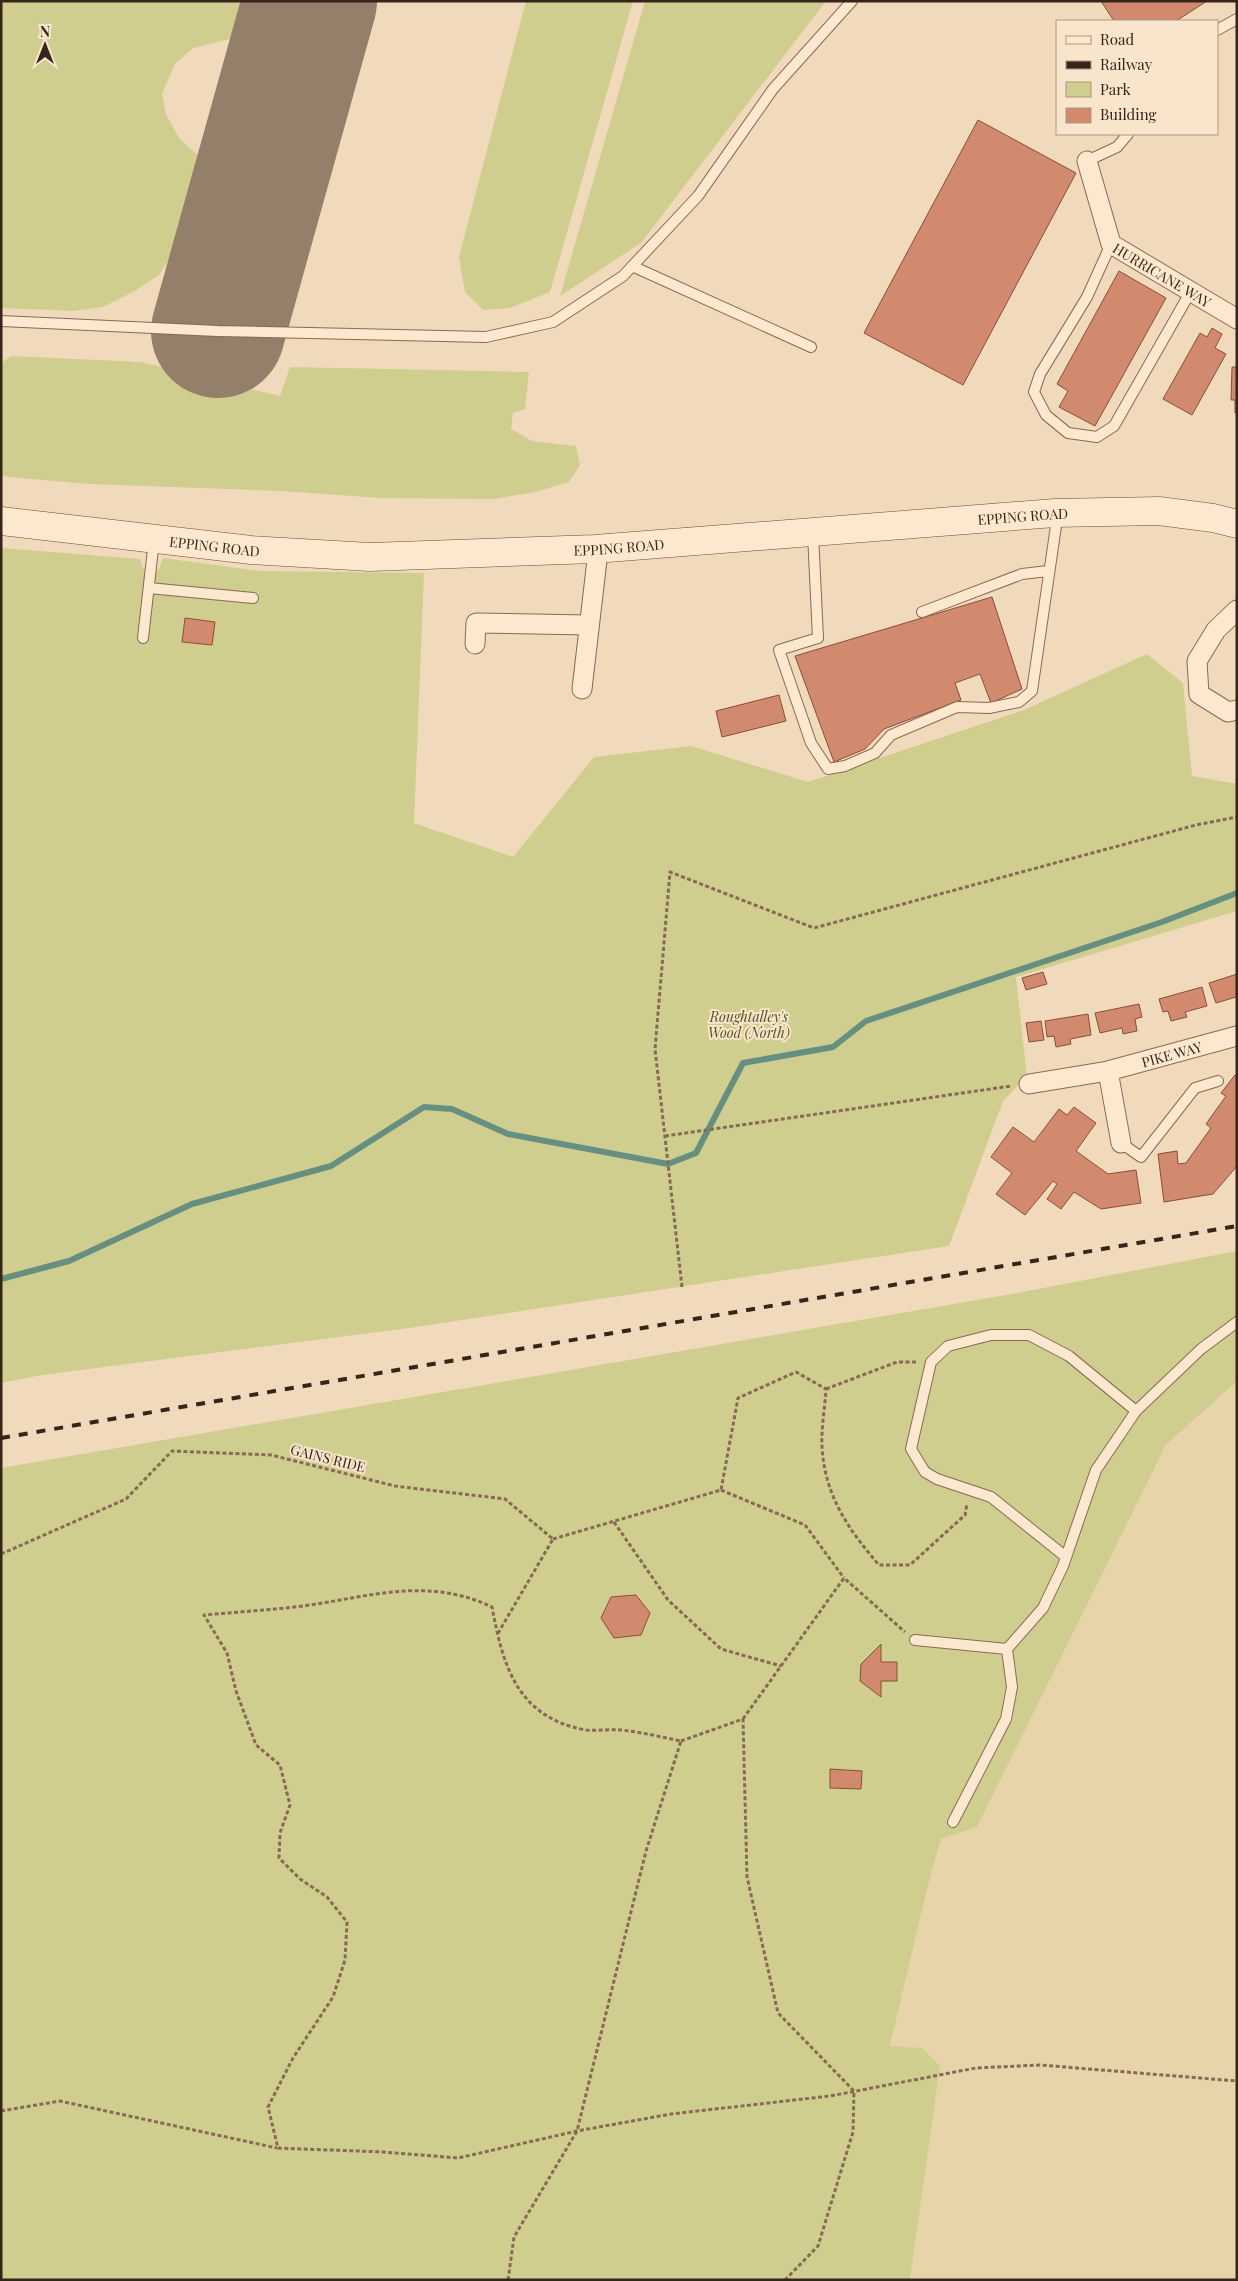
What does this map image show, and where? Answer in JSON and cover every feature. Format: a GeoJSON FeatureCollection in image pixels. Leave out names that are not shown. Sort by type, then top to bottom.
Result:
{"type":"FeatureCollection","features":[{"type":"Feature","properties":{"kind":"main road","name":"EPPING ROAD"},"geometry":{"type":"LineString","coordinates":[[1,521],[251,550],[370,557],[596,549],[1055,513],[1159,511],[1237,524]]}},
{"type":"Feature","properties":{"kind":"street","name":"HURRICANE WAY"},"geometry":{"type":"LineString","coordinates":[[1088,161],[1111,244],[1237,319]]}},
{"type":"Feature","properties":{"kind":"street"},"geometry":{"type":"LineString","coordinates":[[582,689],[597,560],[596,549]]}},
{"type":"Feature","properties":{"kind":"street"},"geometry":{"type":"LineString","coordinates":[[1237,610],[1216,630],[1197,661],[1199,694],[1228,712],[1237,710]]}},
{"type":"Feature","properties":{"kind":"street"},"geometry":{"type":"LineString","coordinates":[[475,644],[476,624],[588,625]]}},
{"type":"Feature","properties":{"kind":"street","name":"PIKE WAY"},"geometry":{"type":"LineString","coordinates":[[1029,1084],[1108,1071],[1237,1036]]}},
{"type":"Feature","properties":{"kind":"street"},"geometry":{"type":"LineString","coordinates":[[1108,1071],[1121,1143]]}},
{"type":"Feature","properties":{"kind":"lane"},"geometry":{"type":"LineString","coordinates":[[1,322],[218,331],[486,337],[552,322],[623,276],[698,196],[773,89],[852,1]]}},
{"type":"Feature","properties":{"kind":"lane"},"geometry":{"type":"LineString","coordinates":[[1218,29],[1237,18]]}},
{"type":"Feature","properties":{"kind":"lane"},"geometry":{"type":"LineString","coordinates":[[1088,161],[1117,147],[1127,135]]}},
{"type":"Feature","properties":{"kind":"lane"},"geometry":{"type":"LineString","coordinates":[[1111,244],[1088,297],[1040,374],[1034,392],[1046,415],[1068,433],[1097,437],[1114,426],[1191,291]]}},
{"type":"Feature","properties":{"kind":"lane"},"geometry":{"type":"LineString","coordinates":[[632,266],[811,347]]}},
{"type":"Feature","properties":{"kind":"lane"},"geometry":{"type":"LineString","coordinates":[[813,533],[818,638],[779,650],[811,743],[828,768],[845,766],[874,753],[891,734],[957,707],[989,708],[1012,704],[1020,702],[1032,690],[1056,526],[1055,513]]}},
{"type":"Feature","properties":{"kind":"lane"},"geometry":{"type":"LineString","coordinates":[[143,638],[154,539]]}},
{"type":"Feature","properties":{"kind":"lane"},"geometry":{"type":"LineString","coordinates":[[922,612],[1022,574],[1048,571]]}},
{"type":"Feature","properties":{"kind":"lane"},"geometry":{"type":"LineString","coordinates":[[149,588],[252,598]]}},
{"type":"Feature","properties":{"kind":"lane"},"geometry":{"type":"LineString","coordinates":[[1121,1143],[1141,1157],[1195,1088],[1218,1081]]}},
{"type":"Feature","properties":{"kind":"lane"},"geometry":{"type":"LineString","coordinates":[[1006,1649],[1043,1608],[1066,1557],[1096,1470],[1136,1411],[1201,1349],[1237,1322]]}},
{"type":"Feature","properties":{"kind":"lane"},"geometry":{"type":"LineString","coordinates":[[1066,1557],[991,1497],[937,1479],[925,1472],[911,1449],[931,1362],[948,1346],[991,1336],[1029,1336],[1069,1356],[1136,1411]]}},
{"type":"Feature","properties":{"kind":"lane"},"geometry":{"type":"LineString","coordinates":[[915,1640],[1006,1649]]}},
{"type":"Feature","properties":{"kind":"lane"},"geometry":{"type":"LineString","coordinates":[[952,1822],[1006,1719],[1012,1687],[1006,1649]]}},
{"type":"Feature","properties":{"kind":"path"},"geometry":{"type":"LineString","coordinates":[[682,1286],[655,1049],[670,872],[814,928],[1196,825],[1237,818]]}},
{"type":"Feature","properties":{"kind":"path"},"geometry":{"type":"LineString","coordinates":[[665,1136],[1029,1084]]}},
{"type":"Feature","properties":{"kind":"path"},"geometry":{"type":"LineString","coordinates":[[826,1389],[897,1362],[931,1362]]}},
{"type":"Feature","properties":{"kind":"path"},"geometry":{"type":"LineString","coordinates":[[721,1490],[738,1398],[796,1372],[826,1389]]}},
{"type":"Feature","properties":{"kind":"path"},"geometry":{"type":"LineString","coordinates":[[826,1389],[822,1446],[831,1495],[853,1534],[880,1565],[910,1565],[965,1515],[969,1490]]}},
{"type":"Feature","properties":{"kind":"path","name":"GAINS RIDE"},"geometry":{"type":"LineString","coordinates":[[1,1554],[126,1499],[172,1452],[271,1455],[395,1486],[505,1499],[553,1539]]}},
{"type":"Feature","properties":{"kind":"path"},"geometry":{"type":"LineString","coordinates":[[497,1635],[553,1539],[721,1490],[805,1524],[844,1578],[915,1640]]}},
{"type":"Feature","properties":{"kind":"path"},"geometry":{"type":"LineString","coordinates":[[614,1522],[668,1600],[721,1649],[781,1666]]}},
{"type":"Feature","properties":{"kind":"path"},"geometry":{"type":"LineString","coordinates":[[278,2148],[268,2107],[293,2058],[333,1997],[345,1960],[347,1922],[327,1897],[300,1879],[279,1858],[280,1833],[290,1806],[280,1765],[256,1745],[236,1691],[227,1653],[204,1615],[304,1606],[389,1591],[418,1590],[471,1597],[492,1607],[497,1635],[514,1682],[529,1703],[553,1720],[587,1730],[620,1730],[681,1741],[743,1719],[844,1578]]}},
{"type":"Feature","properties":{"kind":"path"},"geometry":{"type":"LineString","coordinates":[[743,1719],[747,1877],[778,2013],[854,2091],[853,2132],[818,2246],[785,2280]]}},
{"type":"Feature","properties":{"kind":"path"},"geometry":{"type":"LineString","coordinates":[[508,2280],[514,2238],[577,2131],[646,1851],[681,1741]]}},
{"type":"Feature","properties":{"kind":"path"},"geometry":{"type":"LineString","coordinates":[[1,2112],[60,2101],[278,2148],[382,2152],[458,2158],[577,2131],[671,2114],[854,2091],[976,2068],[1040,2065],[1237,2080]]}},
{"type":"Feature","properties":{"kind":"shaded area"},"geometry":{"type":"Polygon","coordinates":[[[1237,1381],[1237,2280],[910,2280],[940,2066],[890,2047],[928,1885],[941,1839],[977,1827],[1166,1445],[1237,1381]]]}},
{"type":"Feature","properties":{"kind":"green space"},"geometry":{"type":"Polygon","coordinates":[[[1,1],[242,1],[230,39],[193,48],[175,64],[162,94],[166,114],[179,138],[201,158],[177,246],[159,275],[133,292],[103,307],[73,311],[1,308],[1,1]]]}},
{"type":"Feature","properties":{"kind":"green space"},"geometry":{"type":"Polygon","coordinates":[[[526,1],[633,1],[550,292],[510,308],[483,310],[465,292],[459,257],[526,1]]]}},
{"type":"Feature","properties":{"kind":"green space"},"geometry":{"type":"Polygon","coordinates":[[[645,1],[826,1],[641,243],[560,296],[645,1]]]}},
{"type":"Feature","properties":{"kind":"green space"},"geometry":{"type":"Polygon","coordinates":[[[11,356],[141,362],[280,396],[290,367],[529,372],[525,409],[513,413],[511,429],[532,441],[576,446],[580,465],[569,482],[535,492],[494,499],[381,498],[281,491],[89,484],[9,477],[1,475],[1,363],[11,356]]]}},
{"type":"Feature","properties":{"kind":"green space","name":"Roughtalley's Wood (North)"},"geometry":{"type":"Polygon","coordinates":[[[1,548],[140,559],[143,568],[159,569],[163,558],[259,571],[424,573],[414,823],[513,857],[594,757],[691,746],[808,782],[1024,710],[1147,654],[1183,683],[1192,776],[1237,784],[1237,911],[1016,977],[1027,1076],[1003,1101],[949,1246],[409,1328],[42,1375],[1,1383],[1,548]]]}},
{"type":"Feature","properties":{"kind":"green space"},"geometry":{"type":"Polygon","coordinates":[[[1237,1251],[1237,1381],[1166,1445],[977,1827],[941,1839],[928,1885],[890,2046],[922,2048],[940,2066],[910,2280],[1,2280],[1,1468],[1012,1294],[1237,1251]]]}},
{"type":"Feature","properties":{"kind":"building"},"geometry":{"type":"Polygon","coordinates":[[[1101,1],[1207,1],[1178,20],[1113,20],[1101,1]]]}},
{"type":"Feature","properties":{"kind":"building"},"geometry":{"type":"Polygon","coordinates":[[[978,120],[1076,173],[963,385],[864,333],[978,120]]]}},
{"type":"Feature","properties":{"kind":"building"},"geometry":{"type":"Polygon","coordinates":[[[1119,271],[1166,298],[1095,426],[1059,407],[1068,391],[1057,384],[1119,271]]]}},
{"type":"Feature","properties":{"kind":"building"},"geometry":{"type":"Polygon","coordinates":[[[1212,328],[1222,334],[1215,348],[1226,354],[1192,415],[1163,399],[1200,333],[1207,337],[1212,328]]]}},
{"type":"Feature","properties":{"kind":"building"},"geometry":{"type":"Polygon","coordinates":[[[1232,367],[1237,367],[1237,413],[1235,413],[1235,400],[1231,400],[1232,367]]]}},
{"type":"Feature","properties":{"kind":"building"},"geometry":{"type":"Polygon","coordinates":[[[992,597],[1022,689],[991,703],[980,674],[955,683],[961,700],[884,729],[865,749],[834,762],[795,656],[992,597]]]}},
{"type":"Feature","properties":{"kind":"building"},"geometry":{"type":"Polygon","coordinates":[[[185,618],[215,622],[212,645],[182,642],[185,618]]]}},
{"type":"Feature","properties":{"kind":"building"},"geometry":{"type":"Polygon","coordinates":[[[779,695],[786,721],[722,737],[716,711],[779,695]]]}},
{"type":"Feature","properties":{"kind":"building"},"geometry":{"type":"Polygon","coordinates":[[[1043,972],[1047,984],[1026,990],[1022,978],[1043,972]]]}},
{"type":"Feature","properties":{"kind":"building"},"geometry":{"type":"Polygon","coordinates":[[[1237,974],[1237,999],[1236,997],[1216,1003],[1209,983],[1237,974]]]}},
{"type":"Feature","properties":{"kind":"building"},"geometry":{"type":"Polygon","coordinates":[[[1202,987],[1207,1006],[1185,1012],[1187,1017],[1171,1021],[1168,1011],[1163,1012],[1159,999],[1202,987]]]}},
{"type":"Feature","properties":{"kind":"building"},"geometry":{"type":"Polygon","coordinates":[[[1139,1004],[1142,1017],[1135,1019],[1137,1031],[1123,1034],[1122,1028],[1100,1033],[1095,1013],[1139,1004]]]}},
{"type":"Feature","properties":{"kind":"building"},"geometry":{"type":"Polygon","coordinates":[[[1088,1014],[1091,1035],[1070,1039],[1071,1044],[1056,1047],[1054,1036],[1047,1037],[1045,1021],[1088,1014]]]}},
{"type":"Feature","properties":{"kind":"building"},"geometry":{"type":"Polygon","coordinates":[[[1041,1021],[1044,1040],[1029,1042],[1026,1023],[1041,1021]]]}},
{"type":"Feature","properties":{"kind":"building"},"geometry":{"type":"Polygon","coordinates":[[[1235,1075],[1237,1076],[1237,1166],[1213,1194],[1164,1202],[1158,1154],[1177,1151],[1178,1164],[1186,1163],[1211,1128],[1206,1124],[1226,1096],[1221,1093],[1235,1075]]]}},
{"type":"Feature","properties":{"kind":"building"},"geometry":{"type":"Polygon","coordinates":[[[1074,1107],[1096,1123],[1076,1151],[1108,1174],[1136,1170],[1141,1203],[1101,1209],[1074,1192],[1061,1209],[1047,1199],[1057,1184],[1053,1181],[1025,1215],[996,1194],[1012,1173],[991,1157],[1013,1127],[1034,1142],[1059,1109],[1067,1115],[1074,1107]]]}},
{"type":"Feature","properties":{"kind":"building"},"geometry":{"type":"Polygon","coordinates":[[[636,1595],[650,1613],[641,1635],[614,1638],[601,1618],[611,1597],[636,1595]]]}},
{"type":"Feature","properties":{"kind":"building"},"geometry":{"type":"Polygon","coordinates":[[[881,1644],[881,1662],[897,1662],[897,1681],[881,1681],[881,1697],[860,1681],[861,1664],[881,1644]]]}},
{"type":"Feature","properties":{"kind":"building"},"geometry":{"type":"Polygon","coordinates":[[[830,1769],[862,1771],[861,1789],[830,1788],[830,1769]]]}},
{"type":"Feature","properties":{"kind":"waterway"},"geometry":{"type":"LineString","coordinates":[[1,1279],[69,1261],[192,1204],[331,1166],[424,1107],[452,1109],[508,1134],[668,1164],[696,1153],[743,1063],[833,1047],[866,1021],[1162,922],[1237,893]]}},
{"type":"Feature","properties":{"kind":"runway"},"geometry":{"type":"LineString","coordinates":[[218,331],[310,1]]}},
{"type":"Feature","properties":{"kind":"railway"},"geometry":{"type":"LineString","coordinates":[[1,1438],[1237,1226]]}}]}
